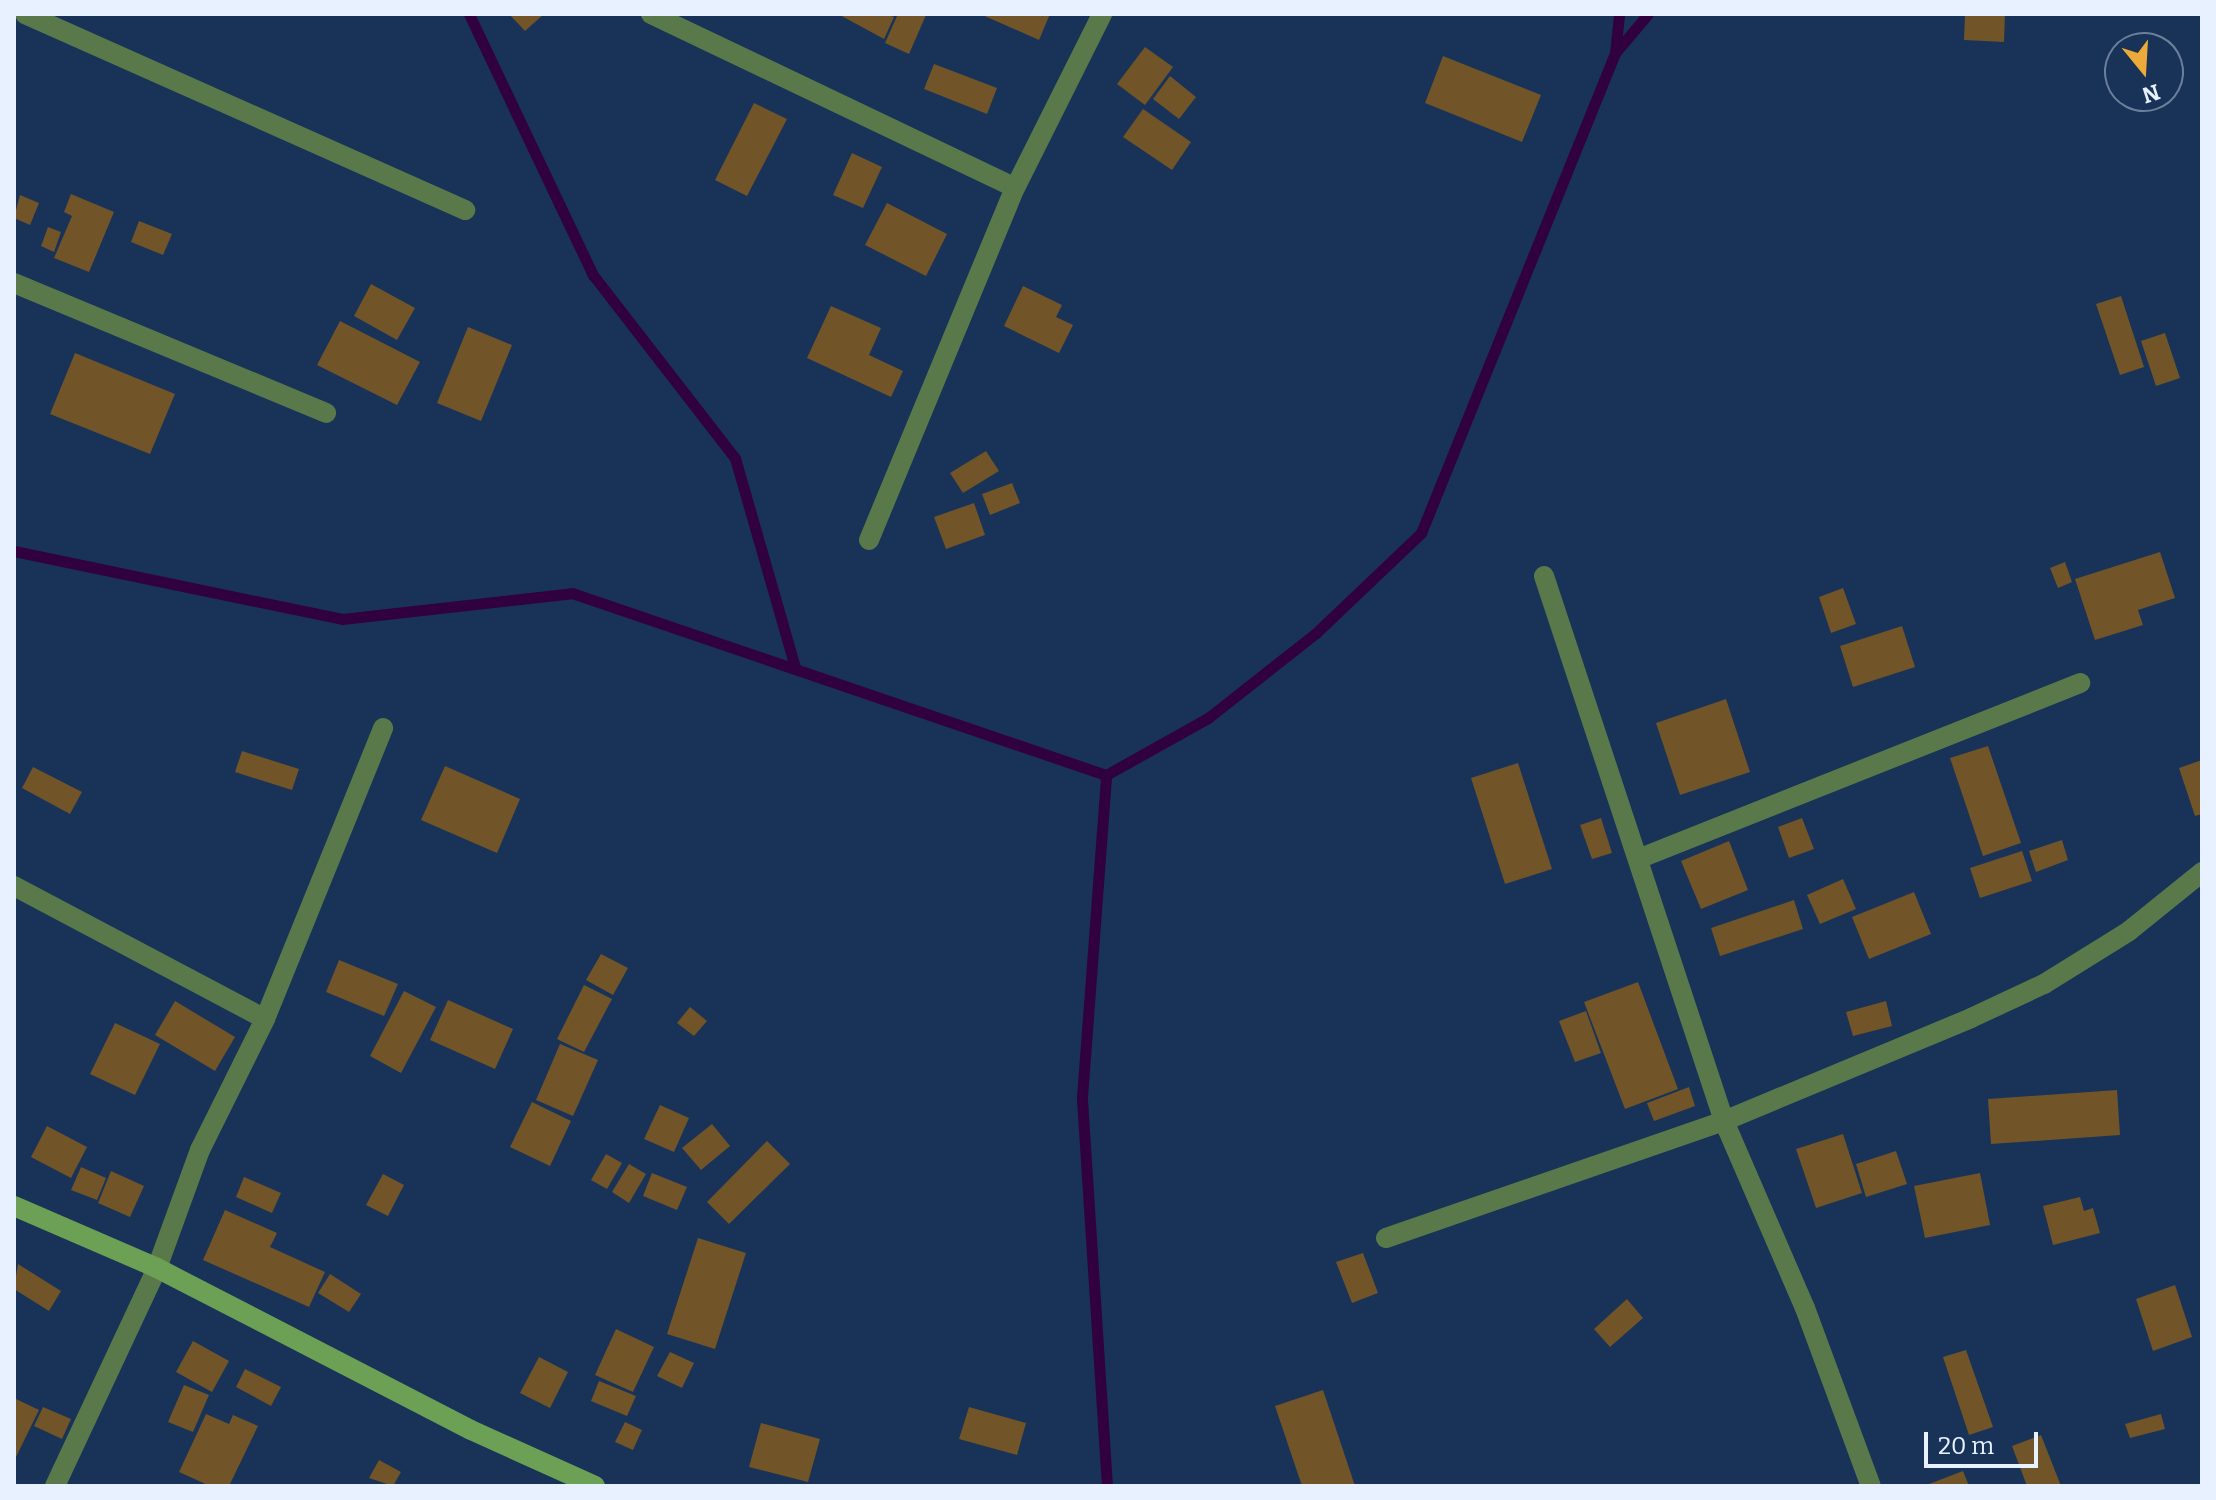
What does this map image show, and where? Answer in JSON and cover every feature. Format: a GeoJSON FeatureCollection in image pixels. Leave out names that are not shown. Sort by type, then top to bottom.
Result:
{"type":"FeatureCollection","features":[{"type":"Feature","properties":{"kind":"street"},"geometry":{"type":"LineString","coordinates":[[25,14],[465,210]]}},
{"type":"Feature","properties":{"kind":"street"},"geometry":{"type":"LineString","coordinates":[[651,14],[1015,188]]}},
{"type":"Feature","properties":{"kind":"street"},"geometry":{"type":"LineString","coordinates":[[869,540],[1015,188],[1102,14]]}},
{"type":"Feature","properties":{"kind":"street"},"geometry":{"type":"LineString","coordinates":[[14,283],[326,413]]}},
{"type":"Feature","properties":{"kind":"street"},"geometry":{"type":"LineString","coordinates":[[1544,576],[1724,1121],[1805,1308],[1871,1486]]}},
{"type":"Feature","properties":{"kind":"street"},"geometry":{"type":"LineString","coordinates":[[1638,859],[2080,683]]}},
{"type":"Feature","properties":{"kind":"street"},"geometry":{"type":"LineString","coordinates":[[55,1486],[157,1268],[200,1150],[265,1019],[383,728]]}},
{"type":"Feature","properties":{"kind":"street"},"geometry":{"type":"LineString","coordinates":[[1386,1238],[1724,1121],[2044,984],[2129,931],[2202,872]]}},
{"type":"Feature","properties":{"kind":"street"},"geometry":{"type":"LineString","coordinates":[[14,886],[265,1019]]}},
{"type":"Feature","properties":{"kind":"street"},"geometry":{"type":"LineString","coordinates":[[14,1206],[157,1268],[471,1430],[595,1486]]}},
{"type":"Feature","properties":{"kind":"building"},"geometry":{"type":"Polygon","coordinates":[[[509,14],[544,14],[525,31],[509,14]]]}},
{"type":"Feature","properties":{"kind":"building"},"geometry":{"type":"Polygon","coordinates":[[[838,14],[886,14],[894,17],[884,39],[838,14]]]}},
{"type":"Feature","properties":{"kind":"building"},"geometry":{"type":"Polygon","coordinates":[[[898,14],[926,15],[909,54],[885,43],[898,14]]]}},
{"type":"Feature","properties":{"kind":"building"},"geometry":{"type":"Polygon","coordinates":[[[980,14],[1050,14],[1039,40],[980,14]]]}},
{"type":"Feature","properties":{"kind":"building"},"geometry":{"type":"Polygon","coordinates":[[[1965,14],[2005,14],[2004,42],[1964,40],[1965,14]]]}},
{"type":"Feature","properties":{"kind":"building"},"geometry":{"type":"Polygon","coordinates":[[[1145,47],[1173,67],[1145,105],[1117,84],[1145,47]]]}},
{"type":"Feature","properties":{"kind":"building"},"geometry":{"type":"Polygon","coordinates":[[[1443,56],[1541,95],[1522,142],[1425,103],[1443,56]]]}},
{"type":"Feature","properties":{"kind":"building"},"geometry":{"type":"Polygon","coordinates":[[[934,64],[997,88],[987,114],[924,89],[934,64]]]}},
{"type":"Feature","properties":{"kind":"building"},"geometry":{"type":"Polygon","coordinates":[[[1170,76],[1196,97],[1179,119],[1153,99],[1170,76]]]}},
{"type":"Feature","properties":{"kind":"building"},"geometry":{"type":"Polygon","coordinates":[[[754,103],[787,119],[747,196],[715,180],[754,103]]]}},
{"type":"Feature","properties":{"kind":"building"},"geometry":{"type":"Polygon","coordinates":[[[1143,109],[1191,142],[1172,170],[1123,137],[1143,109]]]}},
{"type":"Feature","properties":{"kind":"building"},"geometry":{"type":"Polygon","coordinates":[[[852,153],[882,167],[863,208],[833,195],[852,153]]]}},
{"type":"Feature","properties":{"kind":"building"},"geometry":{"type":"Polygon","coordinates":[[[71,194],[114,212],[89,272],[54,258],[72,216],[64,212],[71,194]]]}},
{"type":"Feature","properties":{"kind":"building"},"geometry":{"type":"Polygon","coordinates":[[[20,195],[39,203],[30,225],[14,218],[20,195]]]}},
{"type":"Feature","properties":{"kind":"building"},"geometry":{"type":"Polygon","coordinates":[[[887,203],[947,234],[926,276],[865,245],[887,203]]]}},
{"type":"Feature","properties":{"kind":"building"},"geometry":{"type":"Polygon","coordinates":[[[139,221],[172,234],[163,255],[131,242],[139,221]]]}},
{"type":"Feature","properties":{"kind":"building"},"geometry":{"type":"Polygon","coordinates":[[[48,227],[61,232],[54,252],[41,246],[48,227]]]}},
{"type":"Feature","properties":{"kind":"building"},"geometry":{"type":"Polygon","coordinates":[[[371,284],[415,308],[397,340],[354,316],[371,284]]]}},
{"type":"Feature","properties":{"kind":"building"},"geometry":{"type":"Polygon","coordinates":[[[1023,286],[1062,305],[1056,317],[1073,325],[1059,353],[1004,326],[1023,286]]]}},
{"type":"Feature","properties":{"kind":"building"},"geometry":{"type":"Polygon","coordinates":[[[2121,296],[2144,367],[2120,375],[2096,304],[2121,296]]]}},
{"type":"Feature","properties":{"kind":"building"},"geometry":{"type":"Polygon","coordinates":[[[831,306],[881,328],[869,355],[903,371],[891,397],[807,358],[831,306]]]}},
{"type":"Feature","properties":{"kind":"building"},"geometry":{"type":"Polygon","coordinates":[[[340,321],[420,362],[397,405],[317,365],[340,321]]]}},
{"type":"Feature","properties":{"kind":"building"},"geometry":{"type":"Polygon","coordinates":[[[468,327],[512,345],[481,421],[437,403],[468,327]]]}},
{"type":"Feature","properties":{"kind":"building"},"geometry":{"type":"Polygon","coordinates":[[[2165,333],[2180,378],[2156,386],[2141,341],[2165,333]]]}},
{"type":"Feature","properties":{"kind":"building"},"geometry":{"type":"Polygon","coordinates":[[[75,353],[175,394],[150,454],[50,414],[75,353]]]}},
{"type":"Feature","properties":{"kind":"building"},"geometry":{"type":"Polygon","coordinates":[[[986,451],[999,471],[963,493],[950,473],[986,451]]]}},
{"type":"Feature","properties":{"kind":"building"},"geometry":{"type":"Polygon","coordinates":[[[1012,483],[1020,503],[990,515],[982,494],[1012,483]]]}},
{"type":"Feature","properties":{"kind":"building"},"geometry":{"type":"Polygon","coordinates":[[[974,503],[985,535],[946,549],[934,517],[974,503]]]}},
{"type":"Feature","properties":{"kind":"building"},"geometry":{"type":"Polygon","coordinates":[[[2160,552],[2175,598],[2138,610],[2143,625],[2095,640],[2075,579],[2160,552]]]}},
{"type":"Feature","properties":{"kind":"building"},"geometry":{"type":"Polygon","coordinates":[[[2065,562],[2072,582],[2058,588],[2050,568],[2065,562]]]}},
{"type":"Feature","properties":{"kind":"building"},"geometry":{"type":"Polygon","coordinates":[[[1843,588],[1856,624],[1831,633],[1819,597],[1843,588]]]}},
{"type":"Feature","properties":{"kind":"building"},"geometry":{"type":"Polygon","coordinates":[[[1902,626],[1915,667],[1853,687],[1840,646],[1902,626]]]}},
{"type":"Feature","properties":{"kind":"building"},"geometry":{"type":"Polygon","coordinates":[[[1726,699],[1750,772],[1680,795],[1656,723],[1726,699]]]}},
{"type":"Feature","properties":{"kind":"building"},"geometry":{"type":"Polygon","coordinates":[[[1988,746],[2021,843],[1983,856],[1950,758],[1988,746]]]}},
{"type":"Feature","properties":{"kind":"building"},"geometry":{"type":"Polygon","coordinates":[[[242,751],[299,769],[292,790],[235,772],[242,751]]]}},
{"type":"Feature","properties":{"kind":"building"},"geometry":{"type":"Polygon","coordinates":[[[2202,760],[2202,814],[2195,816],[2179,768],[2202,760]]]}},
{"type":"Feature","properties":{"kind":"building"},"geometry":{"type":"Polygon","coordinates":[[[1518,763],[1552,869],[1505,884],[1471,778],[1518,763]]]}},
{"type":"Feature","properties":{"kind":"building"},"geometry":{"type":"Polygon","coordinates":[[[445,766],[520,799],[497,853],[421,820],[445,766]]]}},
{"type":"Feature","properties":{"kind":"building"},"geometry":{"type":"Polygon","coordinates":[[[33,767],[82,792],[70,814],[22,788],[33,767]]]}},
{"type":"Feature","properties":{"kind":"building"},"geometry":{"type":"Polygon","coordinates":[[[1601,818],[1612,853],[1592,859],[1580,825],[1601,818]]]}},
{"type":"Feature","properties":{"kind":"building"},"geometry":{"type":"Polygon","coordinates":[[[1802,818],[1814,849],[1789,858],[1778,827],[1802,818]]]}},
{"type":"Feature","properties":{"kind":"building"},"geometry":{"type":"Polygon","coordinates":[[[2062,840],[2068,860],[2036,872],[2029,851],[2062,840]]]}},
{"type":"Feature","properties":{"kind":"building"},"geometry":{"type":"Polygon","coordinates":[[[1729,841],[1748,890],[1701,909],[1681,861],[1729,841]]]}},
{"type":"Feature","properties":{"kind":"building"},"geometry":{"type":"Polygon","coordinates":[[[2022,851],[2032,881],[1980,898],[1970,868],[2022,851]]]}},
{"type":"Feature","properties":{"kind":"building"},"geometry":{"type":"Polygon","coordinates":[[[1843,879],[1856,909],[1820,924],[1807,895],[1843,879]]]}},
{"type":"Feature","properties":{"kind":"building"},"geometry":{"type":"Polygon","coordinates":[[[1914,892],[1931,934],[1869,959],[1852,917],[1914,892]]]}},
{"type":"Feature","properties":{"kind":"building"},"geometry":{"type":"Polygon","coordinates":[[[1794,900],[1803,929],[1720,956],[1711,928],[1794,900]]]}},
{"type":"Feature","properties":{"kind":"building"},"geometry":{"type":"Polygon","coordinates":[[[601,954],[628,968],[613,995],[586,980],[601,954]]]}},
{"type":"Feature","properties":{"kind":"building"},"geometry":{"type":"Polygon","coordinates":[[[339,960],[398,984],[384,1016],[326,992],[339,960]]]}},
{"type":"Feature","properties":{"kind":"building"},"geometry":{"type":"Polygon","coordinates":[[[1638,982],[1678,1089],[1625,1109],[1584,1002],[1638,982]]]}},
{"type":"Feature","properties":{"kind":"building"},"geometry":{"type":"Polygon","coordinates":[[[584,985],[612,999],[584,1052],[557,1039],[584,985]]]}},
{"type":"Feature","properties":{"kind":"building"},"geometry":{"type":"Polygon","coordinates":[[[404,991],[436,1007],[401,1073],[370,1056],[404,991]]]}},
{"type":"Feature","properties":{"kind":"building"},"geometry":{"type":"Polygon","coordinates":[[[448,1000],[513,1029],[495,1069],[430,1040],[448,1000]]]}},
{"type":"Feature","properties":{"kind":"building"},"geometry":{"type":"Polygon","coordinates":[[[175,1001],[235,1037],[215,1071],[155,1035],[175,1001]]]}},
{"type":"Feature","properties":{"kind":"building"},"geometry":{"type":"Polygon","coordinates":[[[1886,1001],[1892,1026],[1853,1036],[1846,1012],[1886,1001]]]}},
{"type":"Feature","properties":{"kind":"building"},"geometry":{"type":"Polygon","coordinates":[[[690,1007],[707,1021],[694,1036],[677,1023],[690,1007]]]}},
{"type":"Feature","properties":{"kind":"building"},"geometry":{"type":"Polygon","coordinates":[[[1586,1011],[1601,1053],[1575,1062],[1559,1021],[1586,1011]]]}},
{"type":"Feature","properties":{"kind":"building"},"geometry":{"type":"Polygon","coordinates":[[[115,1023],[160,1044],[135,1095],[90,1074],[115,1023]]]}},
{"type":"Feature","properties":{"kind":"building"},"geometry":{"type":"Polygon","coordinates":[[[560,1044],[598,1060],[573,1116],[536,1100],[560,1044]]]}},
{"type":"Feature","properties":{"kind":"building"},"geometry":{"type":"Polygon","coordinates":[[[1689,1087],[1695,1106],[1654,1121],[1647,1103],[1689,1087]]]}},
{"type":"Feature","properties":{"kind":"building"},"geometry":{"type":"Polygon","coordinates":[[[2117,1090],[2120,1135],[1991,1144],[1988,1099],[2117,1090]]]}},
{"type":"Feature","properties":{"kind":"building"},"geometry":{"type":"Polygon","coordinates":[[[532,1102],[571,1121],[550,1166],[510,1147],[532,1102]]]}},
{"type":"Feature","properties":{"kind":"building"},"geometry":{"type":"Polygon","coordinates":[[[660,1105],[689,1118],[674,1152],[644,1139],[660,1105]]]}},
{"type":"Feature","properties":{"kind":"building"},"geometry":{"type":"Polygon","coordinates":[[[712,1124],[730,1146],[701,1170],[682,1148],[712,1124]]]}},
{"type":"Feature","properties":{"kind":"building"},"geometry":{"type":"Polygon","coordinates":[[[47,1126],[87,1147],[71,1178],[31,1157],[47,1126]]]}},
{"type":"Feature","properties":{"kind":"building"},"geometry":{"type":"Polygon","coordinates":[[[1843,1134],[1862,1193],[1816,1208],[1796,1149],[1843,1134]]]}},
{"type":"Feature","properties":{"kind":"building"},"geometry":{"type":"Polygon","coordinates":[[[767,1141],[790,1164],[729,1224],[707,1202],[767,1141]]]}},
{"type":"Feature","properties":{"kind":"building"},"geometry":{"type":"Polygon","coordinates":[[[1896,1151],[1907,1184],[1866,1197],[1856,1164],[1896,1151]]]}},
{"type":"Feature","properties":{"kind":"building"},"geometry":{"type":"Polygon","coordinates":[[[606,1154],[622,1163],[607,1189],[591,1180],[606,1154]]]}},
{"type":"Feature","properties":{"kind":"building"},"geometry":{"type":"Polygon","coordinates":[[[629,1164],[646,1174],[629,1203],[612,1192],[629,1164]]]}},
{"type":"Feature","properties":{"kind":"building"},"geometry":{"type":"Polygon","coordinates":[[[81,1167],[106,1178],[97,1200],[71,1190],[81,1167]]]}},
{"type":"Feature","properties":{"kind":"building"},"geometry":{"type":"Polygon","coordinates":[[[111,1171],[144,1186],[130,1217],[98,1203],[111,1171]]]}},
{"type":"Feature","properties":{"kind":"building"},"geometry":{"type":"Polygon","coordinates":[[[652,1173],[687,1187],[677,1210],[643,1196],[652,1173]]]}},
{"type":"Feature","properties":{"kind":"building"},"geometry":{"type":"Polygon","coordinates":[[[1980,1173],[1990,1225],[1925,1238],[1914,1186],[1980,1173]]]}},
{"type":"Feature","properties":{"kind":"building"},"geometry":{"type":"Polygon","coordinates":[[[383,1174],[404,1185],[388,1216],[366,1205],[383,1174]]]}},
{"type":"Feature","properties":{"kind":"building"},"geometry":{"type":"Polygon","coordinates":[[[244,1177],[281,1193],[272,1213],[236,1197],[244,1177]]]}},
{"type":"Feature","properties":{"kind":"building"},"geometry":{"type":"Polygon","coordinates":[[[2080,1197],[2084,1211],[2093,1208],[2100,1233],[2053,1245],[2043,1206],[2080,1197]]]}},
{"type":"Feature","properties":{"kind":"building"},"geometry":{"type":"Polygon","coordinates":[[[225,1210],[277,1233],[270,1247],[325,1272],[309,1307],[203,1260],[225,1210]]]}},
{"type":"Feature","properties":{"kind":"building"},"geometry":{"type":"Polygon","coordinates":[[[698,1238],[746,1253],[715,1349],[667,1334],[698,1238]]]}},
{"type":"Feature","properties":{"kind":"building"},"geometry":{"type":"Polygon","coordinates":[[[1363,1253],[1378,1293],[1352,1303],[1336,1262],[1363,1253]]]}},
{"type":"Feature","properties":{"kind":"building"},"geometry":{"type":"Polygon","coordinates":[[[18,1264],[61,1291],[49,1311],[14,1289],[18,1264]]]}},
{"type":"Feature","properties":{"kind":"building"},"geometry":{"type":"Polygon","coordinates":[[[330,1274],[361,1294],[349,1312],[318,1293],[330,1274]]]}},
{"type":"Feature","properties":{"kind":"building"},"geometry":{"type":"Polygon","coordinates":[[[2175,1285],[2192,1337],[2153,1351],[2136,1299],[2175,1285]]]}},
{"type":"Feature","properties":{"kind":"building"},"geometry":{"type":"Polygon","coordinates":[[[1627,1299],[1643,1318],[1610,1347],[1594,1329],[1627,1299]]]}},
{"type":"Feature","properties":{"kind":"building"},"geometry":{"type":"Polygon","coordinates":[[[616,1329],[654,1347],[633,1392],[595,1375],[616,1329]]]}},
{"type":"Feature","properties":{"kind":"building"},"geometry":{"type":"Polygon","coordinates":[[[193,1341],[229,1361],[212,1392],[176,1372],[193,1341]]]}},
{"type":"Feature","properties":{"kind":"building"},"geometry":{"type":"Polygon","coordinates":[[[1966,1350],[1993,1427],[1969,1435],[1943,1357],[1966,1350]]]}},
{"type":"Feature","properties":{"kind":"building"},"geometry":{"type":"Polygon","coordinates":[[[670,1352],[694,1363],[682,1388],[657,1376],[670,1352]]]}},
{"type":"Feature","properties":{"kind":"building"},"geometry":{"type":"Polygon","coordinates":[[[539,1357],[568,1372],[550,1408],[520,1393],[539,1357]]]}},
{"type":"Feature","properties":{"kind":"building"},"geometry":{"type":"Polygon","coordinates":[[[245,1369],[281,1387],[271,1406],[236,1387],[245,1369]]]}},
{"type":"Feature","properties":{"kind":"building"},"geometry":{"type":"Polygon","coordinates":[[[599,1381],[636,1396],[627,1416],[591,1401],[599,1381]]]}},
{"type":"Feature","properties":{"kind":"building"},"geometry":{"type":"Polygon","coordinates":[[[184,1385],[209,1395],[193,1432],[168,1422],[184,1385]]]}},
{"type":"Feature","properties":{"kind":"building"},"geometry":{"type":"Polygon","coordinates":[[[1323,1390],[1355,1486],[1302,1486],[1275,1406],[1323,1390]]]}},
{"type":"Feature","properties":{"kind":"building"},"geometry":{"type":"Polygon","coordinates":[[[14,1398],[39,1410],[14,1461],[14,1398]]]}},
{"type":"Feature","properties":{"kind":"building"},"geometry":{"type":"Polygon","coordinates":[[[43,1407],[71,1419],[62,1439],[34,1426],[43,1407]]]}},
{"type":"Feature","properties":{"kind":"building"},"geometry":{"type":"Polygon","coordinates":[[[969,1407],[1026,1423],[1017,1455],[959,1439],[969,1407]]]}},
{"type":"Feature","properties":{"kind":"building"},"geometry":{"type":"Polygon","coordinates":[[[206,1414],[229,1424],[233,1415],[258,1426],[229,1486],[210,1486],[179,1472],[206,1414]]]}},
{"type":"Feature","properties":{"kind":"building"},"geometry":{"type":"Polygon","coordinates":[[[2161,1414],[2165,1429],[2130,1438],[2125,1424],[2161,1414]]]}},
{"type":"Feature","properties":{"kind":"building"},"geometry":{"type":"Polygon","coordinates":[[[625,1422],[642,1430],[633,1450],[615,1442],[625,1422]]]}},
{"type":"Feature","properties":{"kind":"building"},"geometry":{"type":"Polygon","coordinates":[[[761,1423],[820,1439],[808,1482],[749,1467],[761,1423]]]}},
{"type":"Feature","properties":{"kind":"building"},"geometry":{"type":"Polygon","coordinates":[[[2041,1435],[2061,1486],[2027,1486],[2012,1446],[2041,1435]]]}},
{"type":"Feature","properties":{"kind":"building"},"geometry":{"type":"Polygon","coordinates":[[[379,1460],[401,1472],[393,1486],[369,1478],[379,1460]]]}},
{"type":"Feature","properties":{"kind":"building"},"geometry":{"type":"Polygon","coordinates":[[[1963,1471],[1969,1486],[1929,1484],[1963,1471]]]}},
{"type":"Feature","properties":{"kind":"waterway"},"geometry":{"type":"LineString","coordinates":[[469,14],[593,275],[735,458],[795,667]]}},
{"type":"Feature","properties":{"kind":"waterway"},"geometry":{"type":"LineString","coordinates":[[1615,53],[1619,14]]}},
{"type":"Feature","properties":{"kind":"waterway"},"geometry":{"type":"LineString","coordinates":[[1107,1486],[1082,1097],[1106,775],[1208,718],[1316,633],[1421,533],[1615,53],[1648,14]]}},
{"type":"Feature","properties":{"kind":"waterway"},"geometry":{"type":"LineString","coordinates":[[14,551],[342,619],[572,593],[1106,775]]}}]}
